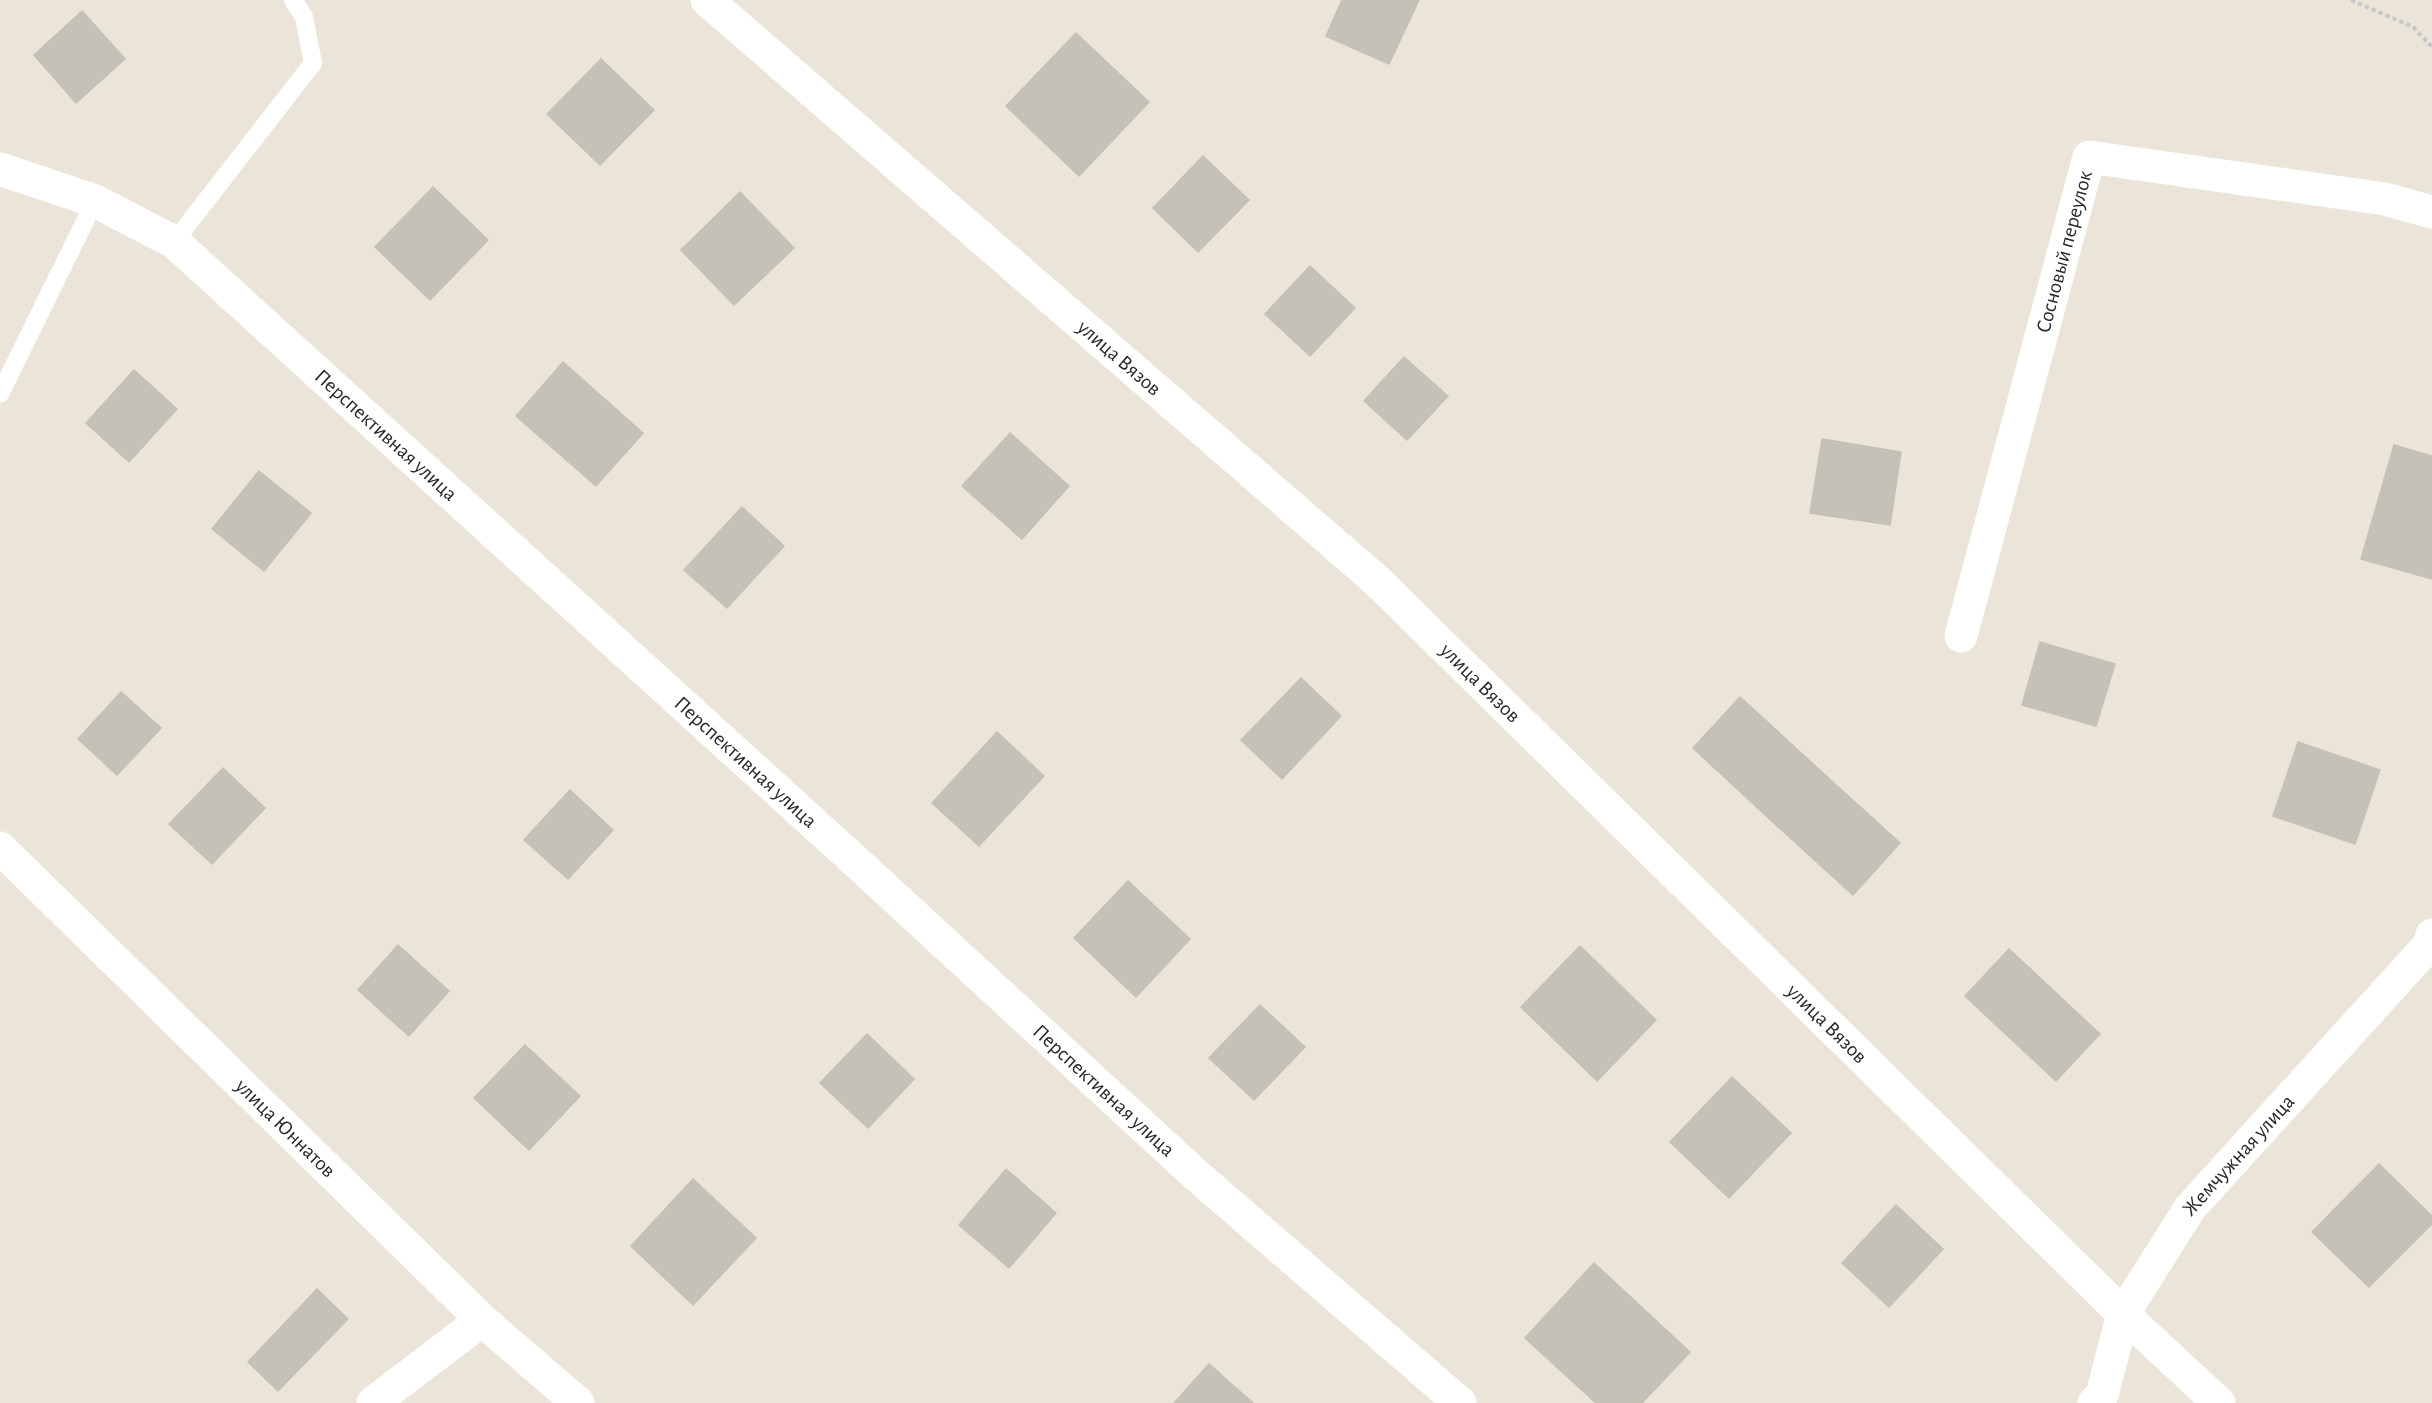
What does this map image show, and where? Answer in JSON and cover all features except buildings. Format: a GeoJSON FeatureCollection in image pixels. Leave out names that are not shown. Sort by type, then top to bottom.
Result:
{"type":"FeatureCollection","features":[{"type":"Feature","properties":{"kind":"street","name":"улица Вязов"},"geometry":{"type":"LineString","coordinates":[[707,0],[1377,581],[2123,1314],[2219,1403]]}},
{"type":"Feature","properties":{"kind":"street","name":"Сосновый переулок"},"geometry":{"type":"LineString","coordinates":[[1961,636],[2089,157],[2385,200],[2432,212]]}},
{"type":"Feature","properties":{"kind":"street","name":"Перспективная улица"},"geometry":{"type":"LineString","coordinates":[[0,169],[95,201],[174,242],[865,870],[1196,1175],[1460,1403]]}},
{"type":"Feature","properties":{"kind":"street","name":"улица Юннатов"},"geometry":{"type":"LineString","coordinates":[[0,848],[482,1320],[578,1403]]}},
{"type":"Feature","properties":{"kind":"street","name":"Жемчужная улица"},"geometry":{"type":"LineString","coordinates":[[2094,1403],[2102,1395],[2123,1314],[2190,1208],[2428,945],[2432,935]]}},
{"type":"Feature","properties":{"kind":"street"},"geometry":{"type":"LineString","coordinates":[[373,1403],[482,1320]]}},
{"type":"Feature","properties":{"kind":"lane"},"geometry":{"type":"LineString","coordinates":[[174,242],[313,63],[304,17],[293,0]]}},
{"type":"Feature","properties":{"kind":"lane"},"geometry":{"type":"LineString","coordinates":[[0,394],[95,201]]}},
{"type":"Feature","properties":{"kind":"path"},"geometry":{"type":"LineString","coordinates":[[2351,0],[2413,27],[2432,47]]}}]}
